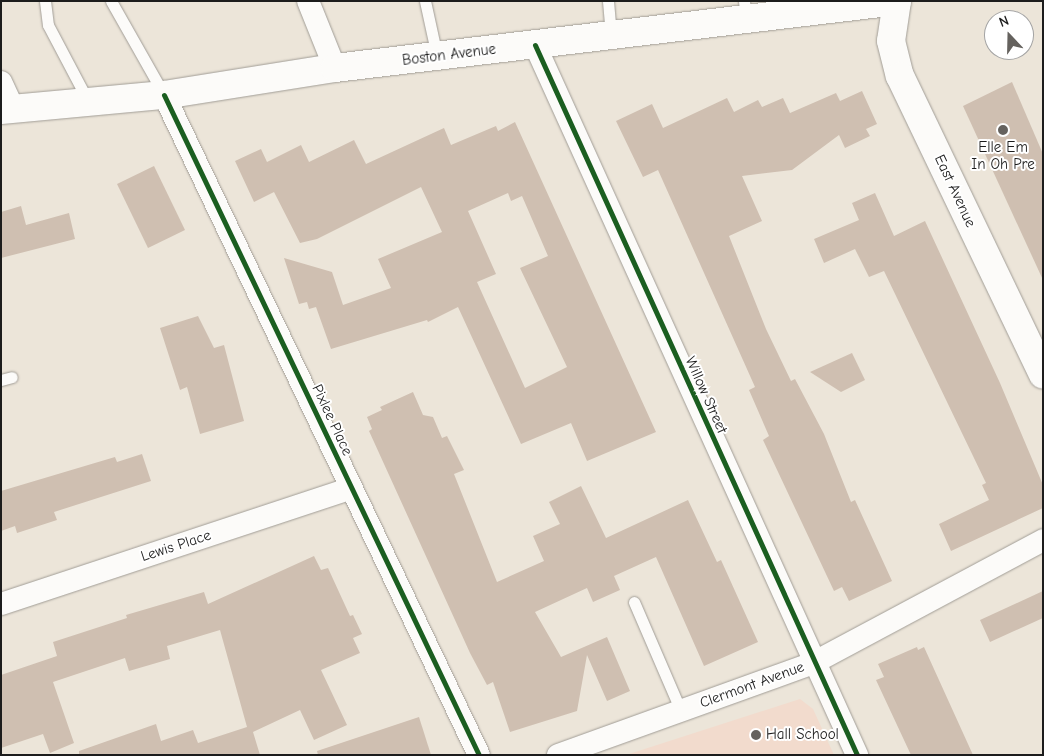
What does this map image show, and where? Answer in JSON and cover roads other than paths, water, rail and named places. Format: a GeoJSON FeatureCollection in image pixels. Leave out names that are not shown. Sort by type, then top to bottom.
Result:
{"type":"FeatureCollection","features":[{"type":"Feature","properties":{"kind":"main road","name":"Boston Avenue"},"geometry":{"type":"LineString","coordinates":[[7,109],[164,95],[335,68],[611,37],[745,11],[897,1]]}},
{"type":"Feature","properties":{"kind":"main road","name":"East Avenue"},"geometry":{"type":"LineString","coordinates":[[897,1],[891,41],[900,76],[1043,375]]}},
{"type":"Feature","properties":{"kind":"street"},"geometry":{"type":"LineString","coordinates":[[308,1],[335,68]]}},
{"type":"Feature","properties":{"kind":"street","name":"Willow Street"},"geometry":{"type":"LineString","coordinates":[[536,45],[813,663],[857,755]]}},
{"type":"Feature","properties":{"kind":"street"},"geometry":{"type":"LineString","coordinates":[[1,82],[7,109]]}},
{"type":"Feature","properties":{"kind":"street","name":"Pixlee Place"},"geometry":{"type":"LineString","coordinates":[[164,95],[479,755]]}},
{"type":"Feature","properties":{"kind":"street","name":"Lewis Place"},"geometry":{"type":"LineString","coordinates":[[1,604],[351,488]]}},
{"type":"Feature","properties":{"kind":"street","name":"Clermont Avenue"},"geometry":{"type":"LineString","coordinates":[[558,755],[813,663],[1043,540]]}},
{"type":"Feature","properties":{"kind":"lane"},"geometry":{"type":"LineString","coordinates":[[44,1],[48,25],[89,102]]}},
{"type":"Feature","properties":{"kind":"lane"},"geometry":{"type":"LineString","coordinates":[[111,1],[164,95]]}},
{"type":"Feature","properties":{"kind":"lane"},"geometry":{"type":"LineString","coordinates":[[426,1],[437,56]]}},
{"type":"Feature","properties":{"kind":"lane"},"geometry":{"type":"LineString","coordinates":[[608,1],[611,37]]}},
{"type":"Feature","properties":{"kind":"lane"},"geometry":{"type":"LineString","coordinates":[[634,602],[681,710]]}},
{"type":"Feature","properties":{"kind":"place","name":"Elle Em In Oh Pre"},"geometry":{"type":"Point","coordinates":[1003,130]}},
{"type":"Feature","properties":{"kind":"place","name":"Hall School"},"geometry":{"type":"Point","coordinates":[756,735]}}]}
